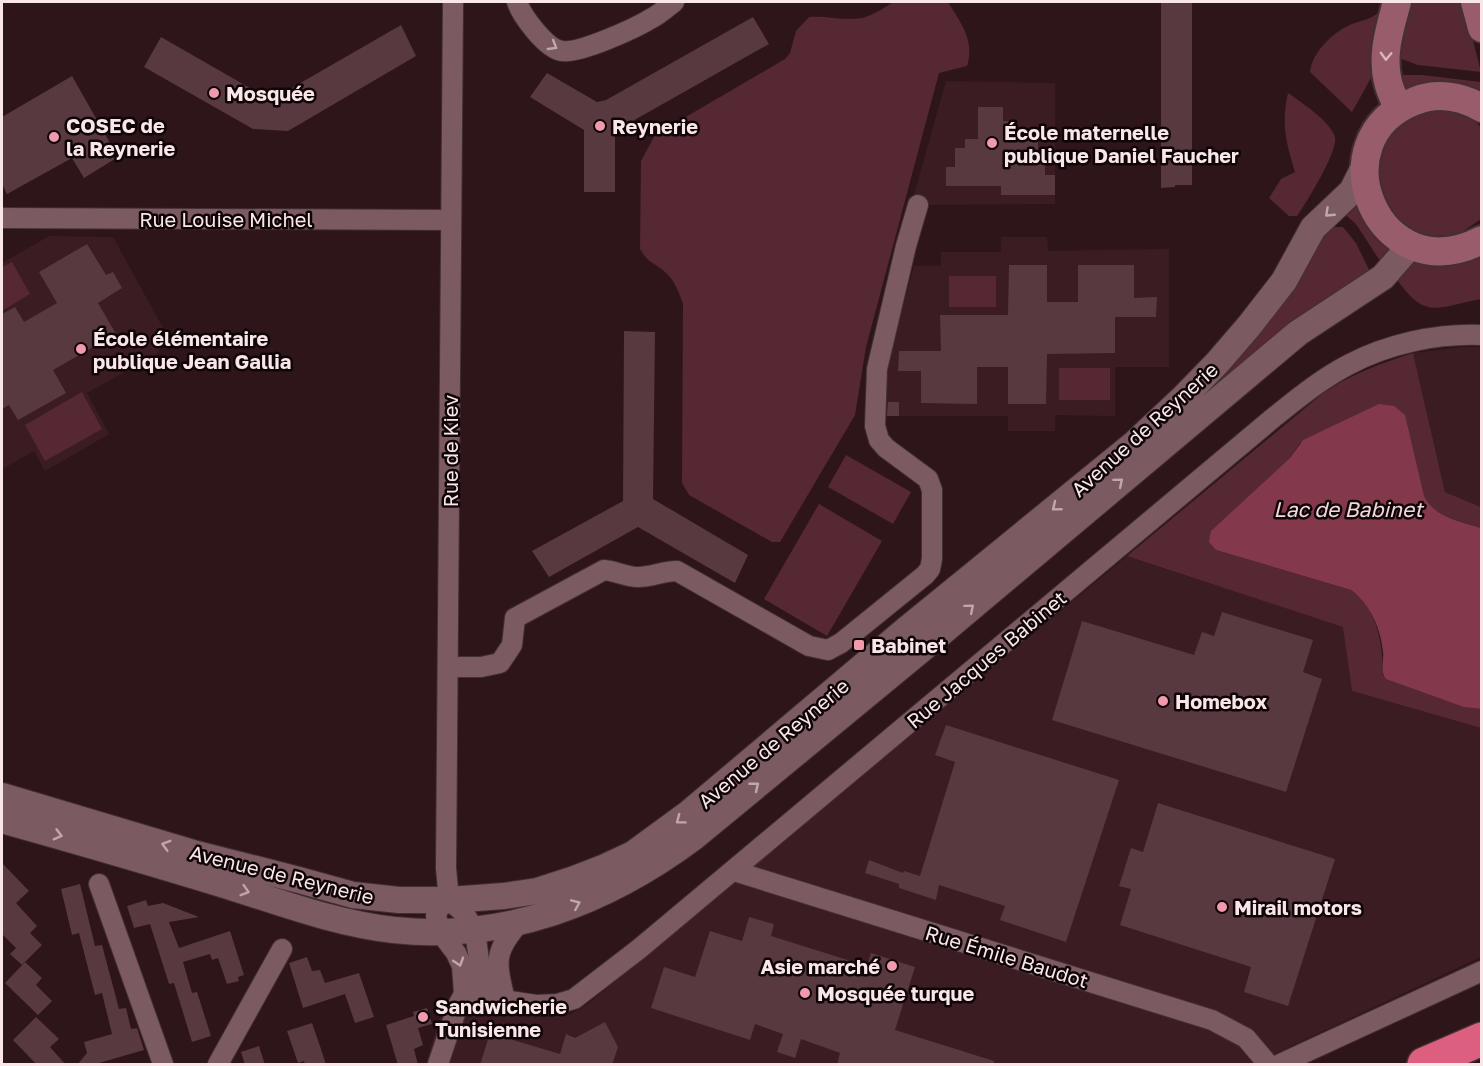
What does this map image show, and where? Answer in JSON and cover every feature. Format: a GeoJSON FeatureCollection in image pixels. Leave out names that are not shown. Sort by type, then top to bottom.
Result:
{"type":"FeatureCollection","features":[{"type":"Feature","properties":{"kind":"highway"},"geometry":{"type":"LineString","coordinates":[[1424,1065],[1482,1039]]}},
{"type":"Feature","properties":{"kind":"main road"},"geometry":{"type":"LineString","coordinates":[[1397,2],[1387,41],[1385,60],[1388,82],[1398,109]]}},
{"type":"Feature","properties":{"kind":"main road"},"geometry":{"type":"LineString","coordinates":[[1474,2],[1482,28]]}},
{"type":"Feature","properties":{"kind":"main road"},"geometry":{"type":"LineString","coordinates":[[1478,244],[1446,251],[1423,249],[1411,245],[1391,232],[1375,214],[1366,191],[1364,167],[1371,143],[1378,130],[1398,109],[1420,99],[1444,96],[1457,98],[1482,108]]}},
{"type":"Feature","properties":{"kind":"street","name":"Rue de Kiev"},"geometry":{"type":"LineString","coordinates":[[449,900],[446,868],[453,2]]}},
{"type":"Feature","properties":{"kind":"street"},"geometry":{"type":"LineString","coordinates":[[517,2],[530,24],[547,44],[559,51],[573,52],[652,19],[674,2]]}},
{"type":"Feature","properties":{"kind":"street","name":"Avenue de Reynerie"},"geometry":{"type":"LineString","coordinates":[[2,796],[193,853],[353,895],[399,900],[449,900],[537,891],[574,879],[633,854],[690,813],[907,629],[1135,443],[1183,398],[1249,326],[1284,281],[1313,228],[1352,191],[1364,167]]}},
{"type":"Feature","properties":{"kind":"street"},"geometry":{"type":"LineString","coordinates":[[448,667],[481,667],[500,663],[512,645],[515,618],[604,570],[638,577],[677,571],[809,646],[828,650],[841,643],[925,574],[930,569],[932,559],[932,490],[928,479],[921,472],[886,448],[879,440],[875,426],[877,369],[918,205]]}},
{"type":"Feature","properties":{"kind":"street","name":"Rue Louise Michel"},"geometry":{"type":"LineString","coordinates":[[2,218],[451,220]]}},
{"type":"Feature","properties":{"kind":"street","name":"Avenue de Reynerie"},"geometry":{"type":"LineString","coordinates":[[2,820],[320,914],[394,930],[441,933],[475,931],[560,911],[628,881],[687,842],[922,649],[1298,333],[1380,280],[1411,245]]}},
{"type":"Feature","properties":{"kind":"street","name":"Rue Jacques Babinet"},"geometry":{"type":"LineString","coordinates":[[464,994],[536,1005],[557,1004],[574,999],[639,950],[1264,425],[1317,384],[1348,365],[1396,346],[1420,340],[1482,335]]}},
{"type":"Feature","properties":{"kind":"street","name":"Rue Émile Baudot"},"geometry":{"type":"LineString","coordinates":[[734,871],[1212,1020],[1246,1038],[1268,1065]]}},
{"type":"Feature","properties":{"kind":"street"},"geometry":{"type":"LineString","coordinates":[[99,884],[163,1065]]}},
{"type":"Feature","properties":{"kind":"street"},"geometry":{"type":"LineString","coordinates":[[438,1065],[458,1005],[464,994],[462,966],[456,953],[441,933],[436,916],[438,909],[449,900],[464,913],[475,931],[484,996]]}},
{"type":"Feature","properties":{"kind":"street"},"geometry":{"type":"LineString","coordinates":[[505,1000],[498,955],[505,939],[520,922]]}},
{"type":"Feature","properties":{"kind":"street"},"geometry":{"type":"LineString","coordinates":[[218,1065],[282,949]]}},
{"type":"Feature","properties":{"kind":"street"},"geometry":{"type":"LineString","coordinates":[[1280,1065],[1482,971]]}},
{"type":"Feature","properties":{"kind":"shaded area"},"geometry":{"type":"Polygon","coordinates":[[[893,2],[948,2],[968,40],[967,66],[939,73],[866,347],[855,415],[780,542],[772,542],[689,495],[682,483],[683,304],[671,278],[648,260],[640,249],[641,161],[655,135],[785,59],[790,53],[796,31],[809,17],[862,18],[893,2]]]}},
{"type":"Feature","properties":{"kind":"shaded area"},"geometry":{"type":"Polygon","coordinates":[[[1406,2],[1463,2],[1481,72],[1418,65],[1396,57],[1406,2]]]}},
{"type":"Feature","properties":{"kind":"shaded area"},"geometry":{"type":"Polygon","coordinates":[[[1378,13],[1385,15],[1376,69],[1352,112],[1310,72],[1312,64],[1319,50],[1338,32],[1378,13]]]}},
{"type":"Feature","properties":{"kind":"shaded area"},"geometry":{"type":"Polygon","coordinates":[[[1400,75],[1422,75],[1481,82],[1481,99],[1405,97],[1400,75]]]}},
{"type":"Feature","properties":{"kind":"shaded area","name":"École maternelle publique Daniel Faucher"},"geometry":{"type":"Polygon","coordinates":[[[946,81],[1055,83],[1055,204],[911,205],[946,81]]]}},
{"type":"Feature","properties":{"kind":"shaded area"},"geometry":{"type":"Polygon","coordinates":[[[1288,93],[1322,119],[1335,137],[1335,144],[1327,165],[1297,216],[1289,216],[1269,198],[1281,179],[1295,172],[1286,133],[1285,114],[1288,93]]]}},
{"type":"Feature","properties":{"kind":"shaded area"},"geometry":{"type":"Polygon","coordinates":[[[1430,110],[1458,113],[1470,118],[1481,127],[1481,219],[1462,232],[1452,235],[1422,234],[1404,225],[1384,203],[1377,164],[1388,136],[1411,117],[1430,110]]]}},
{"type":"Feature","properties":{"kind":"shaded area"},"geometry":{"type":"Polygon","coordinates":[[[1353,204],[1358,206],[1368,226],[1391,250],[1392,253],[1382,264],[1356,224],[1341,211],[1353,204]]]}},
{"type":"Feature","properties":{"kind":"shaded area"},"geometry":{"type":"Polygon","coordinates":[[[1329,227],[1343,227],[1356,243],[1372,276],[1124,455],[1329,227]]]}},
{"type":"Feature","properties":{"kind":"shaded area","name":"École élémentaire publique Jean Gallia"},"geometry":{"type":"Polygon","coordinates":[[[49,236],[113,237],[167,335],[157,354],[87,393],[109,434],[45,471],[34,451],[2,469],[2,263],[49,236]]]}},
{"type":"Feature","properties":{"kind":"shaded area"},"geometry":{"type":"Polygon","coordinates":[[[1001,237],[1047,237],[1048,251],[1169,249],[1169,367],[1115,367],[1115,416],[1055,415],[1055,431],[1008,431],[1008,416],[885,416],[885,373],[914,266],[941,266],[941,252],[1001,252],[1001,237]]]}},
{"type":"Feature","properties":{"kind":"shaded area"},"geometry":{"type":"Polygon","coordinates":[[[1478,254],[1481,256],[1481,299],[1442,307],[1424,306],[1406,292],[1396,278],[1409,262],[1450,263],[1465,261],[1478,254]]]}},
{"type":"Feature","properties":{"kind":"shaded area"},"geometry":{"type":"Polygon","coordinates":[[[12,262],[30,294],[2,311],[2,267],[12,262]]]}},
{"type":"Feature","properties":{"kind":"shaded area"},"geometry":{"type":"Polygon","coordinates":[[[949,276],[996,276],[996,307],[949,307],[949,276]]]}},
{"type":"Feature","properties":{"kind":"shaded area"},"geometry":{"type":"Polygon","coordinates":[[[1481,347],[1481,507],[1445,492],[1413,353],[1481,347]]]}},
{"type":"Feature","properties":{"kind":"shaded area"},"geometry":{"type":"Polygon","coordinates":[[[1413,353],[1445,492],[1481,507],[1481,528],[1441,514],[1424,496],[1311,437],[1300,443],[1216,550],[1351,590],[1367,607],[1377,628],[1382,651],[1383,675],[1472,708],[1481,709],[1481,728],[1352,691],[1343,627],[1127,556],[1322,394],[1354,375],[1413,353]]]}},
{"type":"Feature","properties":{"kind":"shaded area"},"geometry":{"type":"Polygon","coordinates":[[[1059,368],[1110,368],[1110,400],[1059,400],[1059,368]]]}},
{"type":"Feature","properties":{"kind":"shaded area"},"geometry":{"type":"Polygon","coordinates":[[[82,392],[102,429],[45,461],[25,425],[82,392]]]}},
{"type":"Feature","properties":{"kind":"shaded area"},"geometry":{"type":"Polygon","coordinates":[[[846,455],[911,492],[893,524],[828,487],[846,455]]]}},
{"type":"Feature","properties":{"kind":"shaded area"},"geometry":{"type":"Polygon","coordinates":[[[819,504],[882,541],[827,636],[764,599],[819,504]]]}},
{"type":"Feature","properties":{"kind":"shaded area"},"geometry":{"type":"Polygon","coordinates":[[[1127,556],[1344,627],[1352,691],[1481,728],[1481,957],[1253,1064],[426,1064],[445,1000],[481,1010],[541,1017],[569,1015],[589,1003],[1127,556]]]}},
{"type":"Feature","properties":{"kind":"water","name":"Lac de Babinet"},"geometry":{"type":"Polygon","coordinates":[[[1379,404],[1394,406],[1405,415],[1424,496],[1428,503],[1449,518],[1481,528],[1481,709],[1464,707],[1386,679],[1383,670],[1382,643],[1377,626],[1364,602],[1351,590],[1216,550],[1209,542],[1211,531],[1290,458],[1303,440],[1379,404]]]}},
{"type":"Feature","properties":{"kind":"building"},"geometry":{"type":"Polygon","coordinates":[[[1161,2],[1192,2],[1192,185],[1161,188],[1161,2]]]}},
{"type":"Feature","properties":{"kind":"building"},"geometry":{"type":"Polygon","coordinates":[[[753,17],[769,44],[615,131],[615,192],[584,192],[584,130],[530,97],[547,73],[597,102],[606,100],[753,17]]]}},
{"type":"Feature","properties":{"kind":"building"},"geometry":{"type":"Polygon","coordinates":[[[401,25],[416,56],[288,131],[253,129],[144,67],[161,37],[271,100],[401,25]]]}},
{"type":"Feature","properties":{"kind":"building","name":"COSEC de la Reynerie"},"geometry":{"type":"Polygon","coordinates":[[[72,76],[118,157],[84,178],[72,158],[7,194],[2,184],[2,117],[72,76]]]}},
{"type":"Feature","properties":{"kind":"building"},"geometry":{"type":"Polygon","coordinates":[[[978,107],[1003,107],[1003,121],[1011,121],[1012,131],[1030,131],[1030,139],[1038,140],[1038,158],[1045,158],[1045,175],[1055,175],[1055,195],[1001,195],[1001,186],[946,186],[946,167],[955,167],[955,148],[965,148],[965,139],[978,139],[978,107]]]}},
{"type":"Feature","properties":{"kind":"building"},"geometry":{"type":"Polygon","coordinates":[[[87,244],[106,275],[113,272],[122,288],[98,303],[116,334],[53,370],[66,393],[18,420],[9,405],[2,409],[2,314],[15,307],[24,322],[57,303],[39,272],[87,244]]]}},
{"type":"Feature","properties":{"kind":"building"},"geometry":{"type":"Polygon","coordinates":[[[1009,265],[1047,265],[1047,302],[1078,302],[1078,265],[1134,265],[1134,298],[1157,297],[1156,317],[1115,317],[1115,353],[1047,354],[1046,404],[1008,404],[1008,367],[977,367],[977,404],[921,403],[921,371],[898,371],[899,351],[941,351],[940,315],[1008,315],[1009,265]]]}},
{"type":"Feature","properties":{"kind":"building"},"geometry":{"type":"Polygon","coordinates":[[[624,331],[655,332],[653,499],[748,555],[735,583],[638,527],[549,577],[532,551],[623,501],[624,331]]]}},
{"type":"Feature","properties":{"kind":"building"},"geometry":{"type":"Polygon","coordinates":[[[888,402],[899,402],[899,416],[887,416],[888,402]]]}},
{"type":"Feature","properties":{"kind":"building"},"geometry":{"type":"Polygon","coordinates":[[[1222,612],[1313,640],[1303,672],[1322,679],[1286,792],[1052,720],[1082,621],[1194,655],[1202,632],[1214,636],[1222,612]]]}},
{"type":"Feature","properties":{"kind":"building"},"geometry":{"type":"Polygon","coordinates":[[[946,725],[1119,780],[1066,942],[1000,920],[1005,906],[939,885],[936,900],[899,888],[899,884],[865,873],[869,860],[903,873],[904,871],[920,876],[955,762],[935,755],[946,725]]]}},
{"type":"Feature","properties":{"kind":"building","name":"Mirail motors"},"geometry":{"type":"Polygon","coordinates":[[[1158,803],[1335,859],[1288,1006],[1244,992],[1251,967],[1120,925],[1131,889],[1119,886],[1131,848],[1143,852],[1158,803]]]}},
{"type":"Feature","properties":{"kind":"building"},"geometry":{"type":"Polygon","coordinates":[[[2,863],[29,891],[16,903],[37,926],[30,933],[42,945],[22,965],[10,954],[16,948],[2,934],[2,863]]]}},
{"type":"Feature","properties":{"kind":"building"},"geometry":{"type":"Polygon","coordinates":[[[80,884],[95,946],[102,945],[119,1009],[126,1008],[131,1029],[137,1028],[144,1050],[92,1065],[77,1065],[87,1053],[84,1042],[112,1034],[102,993],[95,995],[79,933],[72,935],[61,889],[80,884]]]}},
{"type":"Feature","properties":{"kind":"building"},"geometry":{"type":"Polygon","coordinates":[[[146,900],[148,906],[163,903],[199,917],[169,922],[179,948],[230,931],[244,975],[238,977],[239,981],[227,984],[218,958],[212,960],[210,954],[183,962],[192,993],[197,992],[211,1036],[192,1042],[174,983],[169,984],[150,924],[134,928],[127,906],[146,900]]]}},
{"type":"Feature","properties":{"kind":"building"},"geometry":{"type":"Polygon","coordinates":[[[749,917],[774,924],[771,936],[867,966],[871,953],[915,967],[895,1030],[994,1061],[994,1065],[837,1065],[840,1053],[801,1039],[795,1058],[777,1052],[783,1034],[755,1024],[750,1040],[651,1008],[664,967],[695,977],[710,931],[742,941],[749,917]]]}},
{"type":"Feature","properties":{"kind":"building"},"geometry":{"type":"Polygon","coordinates":[[[307,957],[312,971],[320,970],[325,983],[359,973],[374,1017],[355,1023],[345,994],[303,1008],[289,963],[307,957]]]}},
{"type":"Feature","properties":{"kind":"building"},"geometry":{"type":"Polygon","coordinates":[[[25,962],[42,978],[36,985],[52,1001],[38,1015],[5,983],[25,962]]]}},
{"type":"Feature","properties":{"kind":"building"},"geometry":{"type":"Polygon","coordinates":[[[427,1008],[432,1024],[418,1028],[423,1045],[414,1049],[418,1065],[398,1065],[386,1025],[414,1016],[413,1012],[427,1008]]]}},
{"type":"Feature","properties":{"kind":"building"},"geometry":{"type":"Polygon","coordinates":[[[36,1017],[59,1039],[50,1047],[66,1065],[37,1065],[13,1040],[36,1017]]]}},
{"type":"Feature","properties":{"kind":"building"},"geometry":{"type":"Polygon","coordinates":[[[605,1022],[618,1047],[612,1065],[480,1065],[490,1033],[560,1054],[566,1034],[575,1038],[605,1022]]]}},
{"type":"Feature","properties":{"kind":"building"},"geometry":{"type":"Polygon","coordinates":[[[312,1023],[326,1065],[305,1065],[304,1061],[298,1063],[287,1031],[312,1023]]]}},
{"type":"Feature","properties":{"kind":"building"},"geometry":{"type":"Polygon","coordinates":[[[259,1046],[265,1065],[245,1065],[241,1052],[259,1046]]]}},
{"type":"Feature","properties":{"kind":"place","name":"Mosquée"},"geometry":{"type":"Point","coordinates":[214,93]}},
{"type":"Feature","properties":{"kind":"place","name":"Reynerie"},"geometry":{"type":"Point","coordinates":[600,126]}},
{"type":"Feature","properties":{"kind":"place","name":"COSEC de la Reynerie"},"geometry":{"type":"Point","coordinates":[54,137]}},
{"type":"Feature","properties":{"kind":"place","name":"École maternelle publique Daniel Faucher"},"geometry":{"type":"Point","coordinates":[992,143]}},
{"type":"Feature","properties":{"kind":"place","name":"École élémentaire publique Jean Gallia"},"geometry":{"type":"Point","coordinates":[81,349]}},
{"type":"Feature","properties":{"kind":"place","name":"Babinet"},"geometry":{"type":"Point","coordinates":[859,645]}},
{"type":"Feature","properties":{"kind":"place","name":"Homebox"},"geometry":{"type":"Point","coordinates":[1163,701]}},
{"type":"Feature","properties":{"kind":"place","name":"Mirail motors"},"geometry":{"type":"Point","coordinates":[1222,907]}},
{"type":"Feature","properties":{"kind":"place","name":"Asie marché"},"geometry":{"type":"Point","coordinates":[892,966]}},
{"type":"Feature","properties":{"kind":"place","name":"Mosquée turque"},"geometry":{"type":"Point","coordinates":[805,993]}},
{"type":"Feature","properties":{"kind":"place","name":"Sandwicherie Tunisienne"},"geometry":{"type":"Point","coordinates":[423,1017]}}]}
